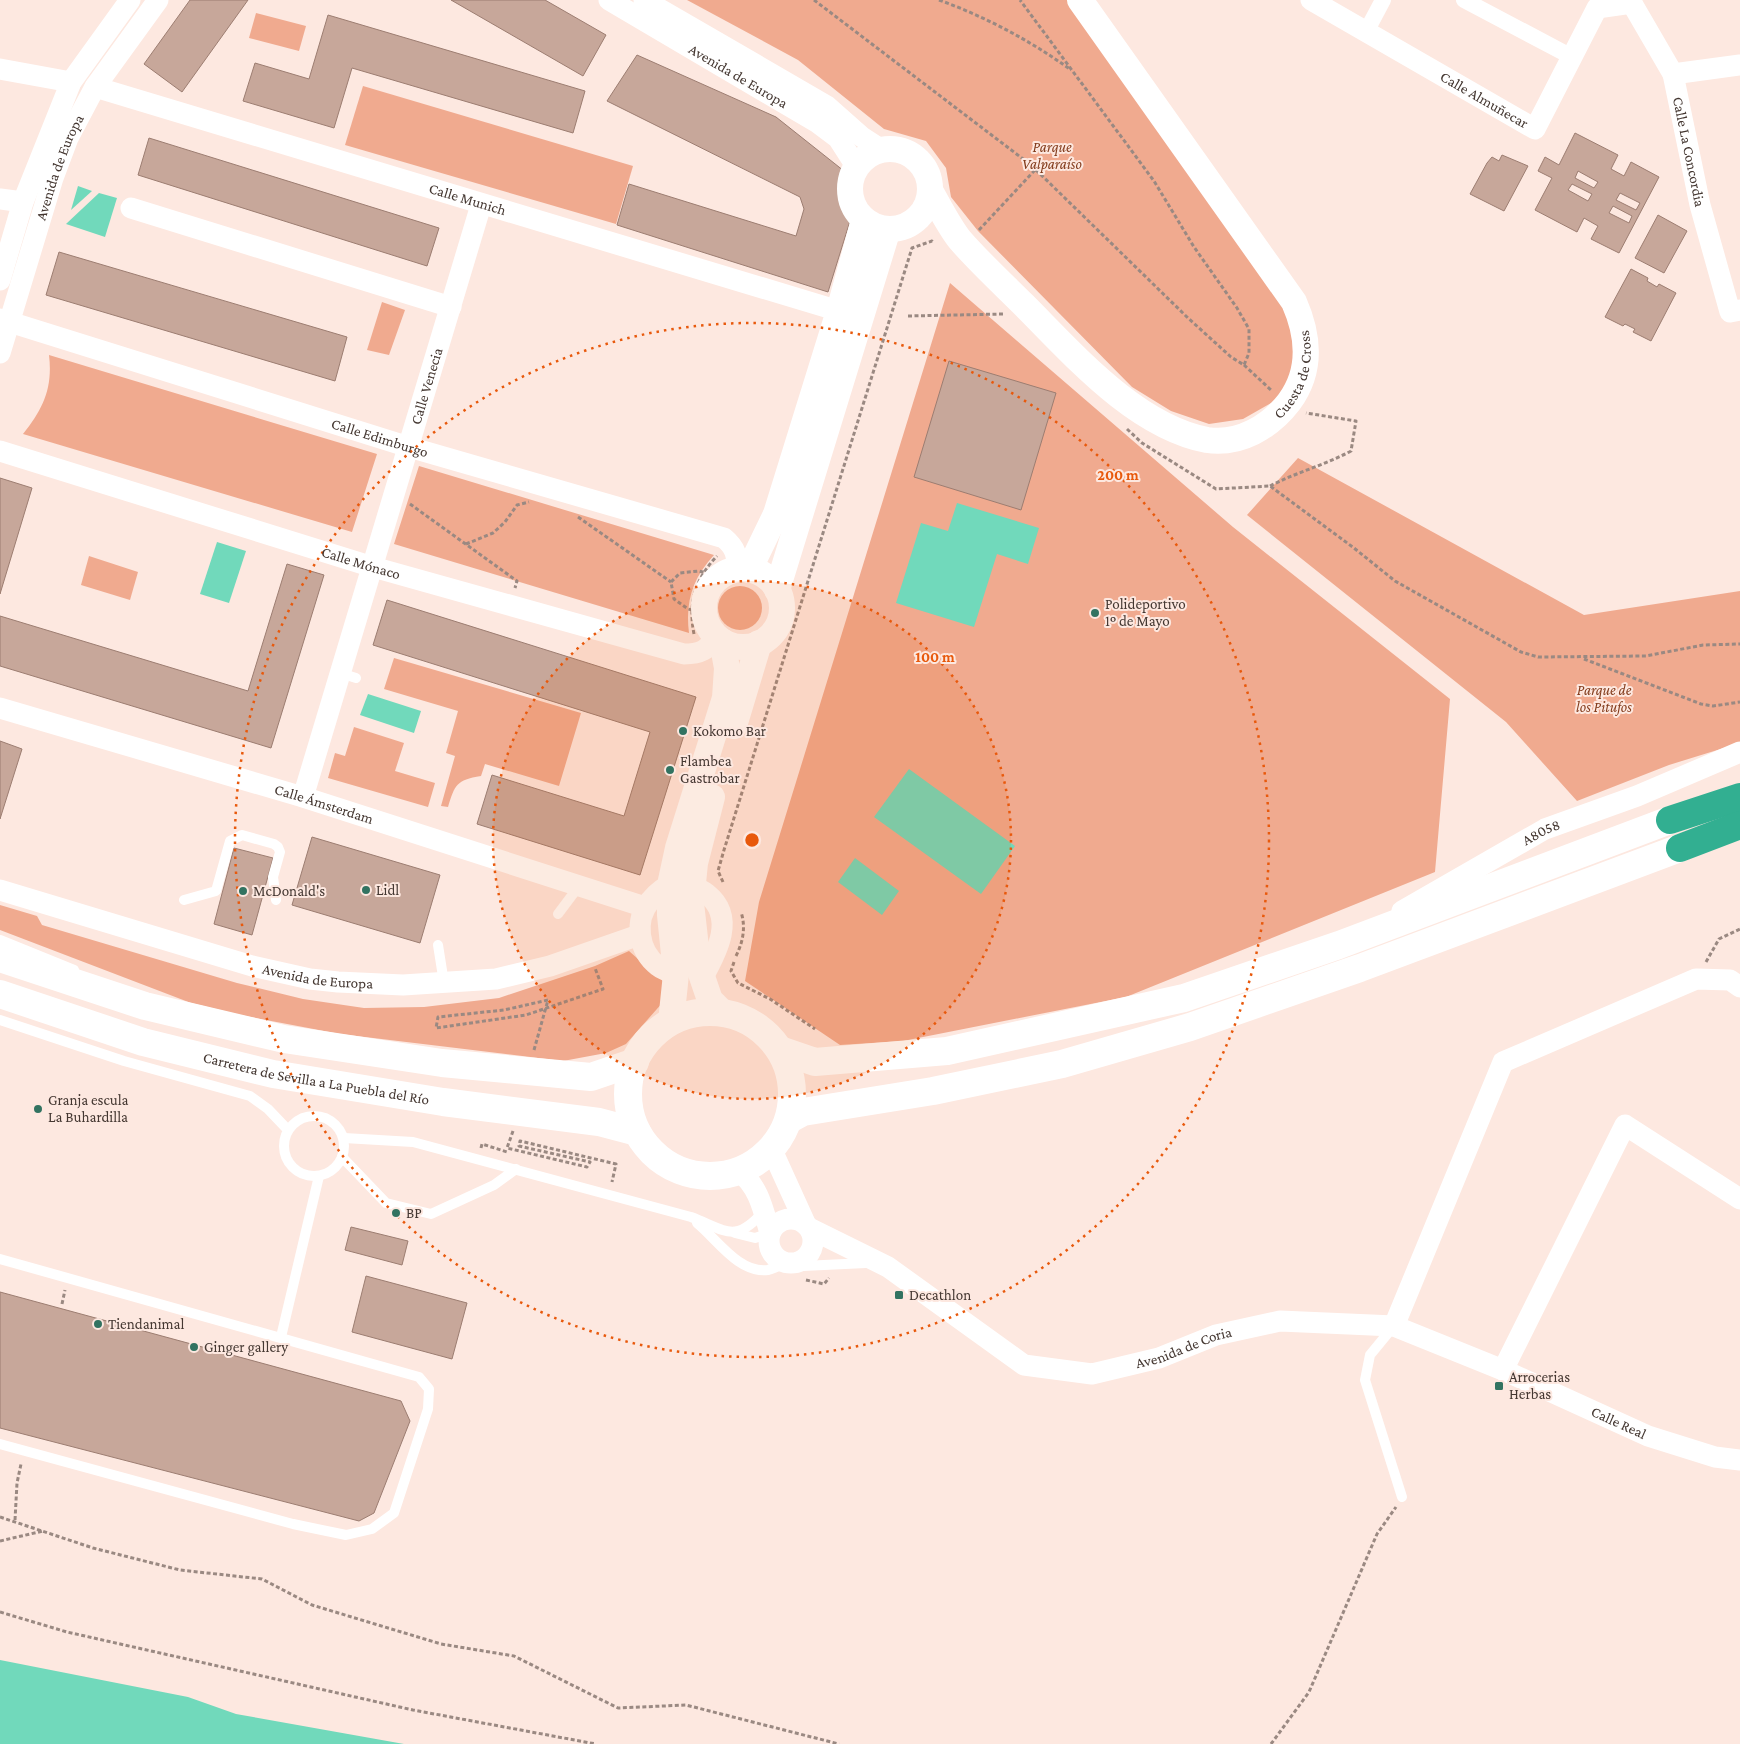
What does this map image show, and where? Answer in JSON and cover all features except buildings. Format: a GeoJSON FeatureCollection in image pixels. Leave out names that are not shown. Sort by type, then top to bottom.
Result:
{"type":"FeatureCollection","features":[{"type":"Feature","properties":{"kind":"highway"},"geometry":{"type":"LineString","coordinates":[[1670,820],[1740,797]]}},
{"type":"Feature","properties":{"kind":"highway"},"geometry":{"type":"LineString","coordinates":[[1680,848],[1740,825]]}},
{"type":"Feature","properties":{"kind":"main road"},"geometry":{"type":"LineString","coordinates":[[780,1050],[815,1062],[947,1051],[1184,998],[1355,939],[1670,820]]}},
{"type":"Feature","properties":{"kind":"main road"},"geometry":{"type":"LineString","coordinates":[[790,1119],[803,1112],[933,1091],[1062,1064],[1190,1027],[1360,968],[1680,848]]}},
{"type":"Feature","properties":{"kind":"main road"},"geometry":{"type":"LineString","coordinates":[[0,958],[168,1012],[284,1039],[442,1063],[591,1077],[635,1062]]}},
{"type":"Feature","properties":{"kind":"main road","name":"Carretera de Sevilla a La Puebla del Río"},"geometry":{"type":"LineString","coordinates":[[0,994],[144,1042],[273,1074],[443,1102],[599,1122],[637,1132]]}},
{"type":"Feature","properties":{"kind":"main road"},"geometry":{"type":"LineString","coordinates":[[696,1013],[724,1013],[747,1021],[767,1035],[780,1050],[790,1075],[792,1096],[790,1119],[771,1148],[757,1162],[739,1171],[716,1176],[692,1174],[670,1166],[651,1152],[637,1132],[630,1110],[629,1093],[635,1062],[650,1039],[671,1022],[696,1013]]}},
{"type":"Feature","properties":{"kind":"street","name":"Avenida de Europa"},"geometry":{"type":"LineString","coordinates":[[0,280],[23,202],[71,82],[130,0]]}},
{"type":"Feature","properties":{"kind":"street","name":"Avenida de Europa"},"geometry":{"type":"LineString","coordinates":[[0,353],[5,320],[68,138],[94,87],[158,0]]}},
{"type":"Feature","properties":{"kind":"street","name":"Avenida de Europa"},"geometry":{"type":"LineString","coordinates":[[609,0],[818,123],[838,138],[856,166]]}},
{"type":"Feature","properties":{"kind":"street","name":"Avenida de Europa"},"geometry":{"type":"LineString","coordinates":[[644,0],[827,106],[862,137],[882,150]]}},
{"type":"Feature","properties":{"kind":"street","name":"Cuesta de Cross"},"geometry":{"type":"LineString","coordinates":[[913,222],[954,244],[1104,383],[1132,404],[1169,426],[1209,440],[1235,438],[1246,435],[1295,408],[1306,357],[1304,330],[1294,302],[1080,0]]}},
{"type":"Feature","properties":{"kind":"street","name":"Calle Almuñecar"},"geometry":{"type":"LineString","coordinates":[[1311,0],[1535,129],[1597,8],[1631,2]]}},
{"type":"Feature","properties":{"kind":"street"},"geometry":{"type":"LineString","coordinates":[[1366,32],[1383,0]]}},
{"type":"Feature","properties":{"kind":"street"},"geometry":{"type":"LineString","coordinates":[[1464,0],[1572,58]]}},
{"type":"Feature","properties":{"kind":"street","name":"Calle La Concordia"},"geometry":{"type":"LineString","coordinates":[[1631,2],[1673,74],[1700,205],[1735,311]]}},
{"type":"Feature","properties":{"kind":"street"},"geometry":{"type":"LineString","coordinates":[[1673,74],[1740,65]]}},
{"type":"Feature","properties":{"kind":"street"},"geometry":{"type":"LineString","coordinates":[[0,69],[71,82]]}},
{"type":"Feature","properties":{"kind":"street","name":"Calle Munich"},"geometry":{"type":"LineString","coordinates":[[94,87],[481,205],[839,311]]}},
{"type":"Feature","properties":{"kind":"street"},"geometry":{"type":"LineString","coordinates":[[882,150],[904,150],[919,160],[928,175],[930,192],[925,209],[913,222],[901,228],[875,227],[864,220],[852,204],[850,185],[856,166],[869,154],[882,150]]}},
{"type":"Feature","properties":{"kind":"street","name":"Cuesta de Cross"},"geometry":{"type":"LineString","coordinates":[[930,192],[954,244]]}},
{"type":"Feature","properties":{"kind":"street"},"geometry":{"type":"LineString","coordinates":[[0,199],[23,202]]}},
{"type":"Feature","properties":{"kind":"street","name":"Calle Venecia"},"geometry":{"type":"LineString","coordinates":[[303,797],[348,676],[373,566],[481,205]]}},
{"type":"Feature","properties":{"kind":"street"},"geometry":{"type":"LineString","coordinates":[[131,208],[451,307]]}},
{"type":"Feature","properties":{"kind":"street"},"geometry":{"type":"LineString","coordinates":[[724,1013],[710,1000],[698,965],[691,903],[681,886],[678,848],[725,698],[727,668],[720,639],[698,611],[705,601],[709,590],[727,572],[776,514],[839,311],[864,220]]}},
{"type":"Feature","properties":{"kind":"street"},"geometry":{"type":"LineString","coordinates":[[778,590],[888,229]]}},
{"type":"Feature","properties":{"kind":"street","name":"Calle Edimburgo"},"geometry":{"type":"LineString","coordinates":[[5,320],[408,447],[576,497],[720,536]]}},
{"type":"Feature","properties":{"kind":"street","name":"Calle Mónaco"},"geometry":{"type":"LineString","coordinates":[[0,451],[373,566],[684,654],[698,654],[707,650],[720,639]]}},
{"type":"Feature","properties":{"kind":"street"},"geometry":{"type":"LineString","coordinates":[[720,536],[734,546],[737,554],[727,572]]}},
{"type":"Feature","properties":{"kind":"street"},"geometry":{"type":"LineString","coordinates":[[720,639],[742,647],[760,643],[770,636],[780,620],[782,602],[778,590],[770,580],[760,574],[727,572]]}},
{"type":"Feature","properties":{"kind":"street"},"geometry":{"type":"LineString","coordinates":[[671,1022],[676,974],[670,915],[681,886],[694,863],[760,643]]}},
{"type":"Feature","properties":{"kind":"street","name":"Calle Ámsterdam"},"geometry":{"type":"LineString","coordinates":[[0,708],[303,797],[645,907]]}},
{"type":"Feature","properties":{"kind":"street","name":"A8058"},"geometry":{"type":"LineString","coordinates":[[1355,939],[1545,829],[1637,796],[1740,752]]}},
{"type":"Feature","properties":{"kind":"street"},"geometry":{"type":"LineString","coordinates":[[676,974],[658,966],[646,952],[639,935],[640,920],[645,907],[658,892],[681,886]]}},
{"type":"Feature","properties":{"kind":"street","name":"Avenida de Europa"},"geometry":{"type":"LineString","coordinates":[[0,890],[281,973],[338,982],[402,985],[444,984],[496,979],[550,966],[592,959],[639,935]]}},
{"type":"Feature","properties":{"kind":"street"},"geometry":{"type":"LineString","coordinates":[[1394,1326],[1503,1062],[1696,979],[1730,980],[1740,987]]}},
{"type":"Feature","properties":{"kind":"street"},"geometry":{"type":"LineString","coordinates":[[1503,1370],[1625,1125],[1740,1199]]}},
{"type":"Feature","properties":{"kind":"street"},"geometry":{"type":"LineString","coordinates":[[771,1148],[808,1226],[813,1237],[813,1247],[808,1256],[800,1262],[788,1263],[778,1259],[768,1243],[770,1233],[776,1224],[786,1219],[797,1220],[808,1226]]}},
{"type":"Feature","properties":{"kind":"street"},"geometry":{"type":"LineString","coordinates":[[739,1171],[750,1180],[764,1211],[770,1233]]}},
{"type":"Feature","properties":{"kind":"street","name":"Avenida de Coria"},"geometry":{"type":"LineString","coordinates":[[808,1226],[888,1267],[1024,1365],[1092,1374],[1158,1358],[1216,1335],[1280,1321],[1394,1326],[1503,1370]]}},
{"type":"Feature","properties":{"kind":"street","name":"Calle Real"},"geometry":{"type":"LineString","coordinates":[[1503,1370],[1648,1436],[1715,1457],[1740,1460]]}},
{"type":"Feature","properties":{"kind":"lane"},"geometry":{"type":"LineString","coordinates":[[184,900],[216,891],[230,841],[242,835],[274,844],[278,848],[280,852],[273,877],[276,900]]}},
{"type":"Feature","properties":{"kind":"lane"},"geometry":{"type":"LineString","coordinates":[[558,914],[579,886]]}},
{"type":"Feature","properties":{"kind":"lane"},"geometry":{"type":"LineString","coordinates":[[0,940],[50,958],[168,1012]]}},
{"type":"Feature","properties":{"kind":"lane"},"geometry":{"type":"LineString","coordinates":[[438,945],[444,984]]}},
{"type":"Feature","properties":{"kind":"lane"},"geometry":{"type":"LineString","coordinates":[[0,1020],[124,1061],[250,1096],[268,1109],[288,1130]]}},
{"type":"Feature","properties":{"kind":"lane"},"geometry":{"type":"LineString","coordinates":[[316,1115],[332,1120],[344,1138],[342,1157],[329,1173],[319,1176],[305,1175],[295,1170],[288,1162],[284,1150],[288,1130],[296,1120],[316,1115]]}},
{"type":"Feature","properties":{"kind":"lane"},"geometry":{"type":"LineString","coordinates":[[344,1138],[413,1142],[691,1217],[727,1231],[755,1238],[770,1233]]}},
{"type":"Feature","properties":{"kind":"lane"},"geometry":{"type":"LineString","coordinates":[[342,1157],[386,1203],[431,1214],[494,1185],[516,1169]]}},
{"type":"Feature","properties":{"kind":"lane"},"geometry":{"type":"LineString","coordinates":[[281,1337],[319,1176]]}},
{"type":"Feature","properties":{"kind":"lane"},"geometry":{"type":"LineString","coordinates":[[727,1231],[740,1232],[751,1226],[764,1211]]}},
{"type":"Feature","properties":{"kind":"lane","name":"Avenida de Coria"},"geometry":{"type":"LineString","coordinates":[[691,1217],[733,1258],[746,1265],[766,1270],[788,1263],[804,1266],[863,1262],[888,1267]]}},
{"type":"Feature","properties":{"kind":"lane"},"geometry":{"type":"LineString","coordinates":[[0,1259],[419,1377],[429,1389],[428,1409],[394,1513],[372,1529],[346,1535],[293,1524],[0,1444]]}},
{"type":"Feature","properties":{"kind":"lane"},"geometry":{"type":"LineString","coordinates":[[1394,1326],[1370,1355],[1365,1380],[1402,1497]]}},
{"type":"Feature","properties":{"kind":"path"},"geometry":{"type":"LineString","coordinates":[[814,0],[1035,170],[1188,318],[1231,357],[1244,365],[1295,408],[1356,421],[1351,452],[1324,465],[1292,474],[1270,486],[1216,489],[1142,443],[1121,423]]}},
{"type":"Feature","properties":{"kind":"path"},"geometry":{"type":"LineString","coordinates":[[939,0],[1002,28],[1046,52],[1073,72]]}},
{"type":"Feature","properties":{"kind":"path"},"geometry":{"type":"LineString","coordinates":[[1020,0],[1154,181],[1194,247],[1237,308],[1248,329],[1249,353],[1244,365]]}},
{"type":"Feature","properties":{"kind":"path"},"geometry":{"type":"LineString","coordinates":[[725,887],[718,872],[724,850],[912,248],[932,240],[954,244],[1035,170]]}},
{"type":"Feature","properties":{"kind":"path"},"geometry":{"type":"LineString","coordinates":[[908,316],[1009,314],[1002,307]]}},
{"type":"Feature","properties":{"kind":"path"},"geometry":{"type":"LineString","coordinates":[[1270,486],[1395,581],[1521,652],[1538,657],[1646,656],[1704,645],[1740,644]]}},
{"type":"Feature","properties":{"kind":"path"},"geometry":{"type":"LineString","coordinates":[[394,497],[407,502],[517,581],[509,606]]}},
{"type":"Feature","properties":{"kind":"path"},"geometry":{"type":"LineString","coordinates":[[576,497],[571,512],[671,582],[674,600],[698,611]]}},
{"type":"Feature","properties":{"kind":"path"},"geometry":{"type":"LineString","coordinates":[[465,544],[493,532],[505,522],[517,505],[527,502],[535,504]]}},
{"type":"Feature","properties":{"kind":"path"},"geometry":{"type":"LineString","coordinates":[[720,536],[718,544],[722,546],[719,553],[727,572]]}},
{"type":"Feature","properties":{"kind":"path"},"geometry":{"type":"LineString","coordinates":[[671,582],[680,573],[727,572]]}},
{"type":"Feature","properties":{"kind":"path"},"geometry":{"type":"LineString","coordinates":[[684,654],[686,645],[694,641],[698,611],[698,578],[727,572]]}},
{"type":"Feature","properties":{"kind":"path"},"geometry":{"type":"LineString","coordinates":[[1581,658],[1701,704],[1713,706],[1740,702]]}},
{"type":"Feature","properties":{"kind":"path"},"geometry":{"type":"LineString","coordinates":[[739,905],[743,919],[742,944],[731,971],[738,983],[770,999],[815,1029]]}},
{"type":"Feature","properties":{"kind":"path"},"geometry":{"type":"LineString","coordinates":[[1696,979],[1719,939],[1740,929]]}},
{"type":"Feature","properties":{"kind":"path"},"geometry":{"type":"LineString","coordinates":[[436,1028],[526,1014],[603,989],[592,959]]}},
{"type":"Feature","properties":{"kind":"path"},"geometry":{"type":"LineString","coordinates":[[519,1146],[520,1141],[616,1164],[611,1185]]}},
{"type":"Feature","properties":{"kind":"path"},"geometry":{"type":"LineString","coordinates":[[788,1263],[789,1277],[824,1284],[833,1274]]}},
{"type":"Feature","properties":{"kind":"path"},"geometry":{"type":"LineString","coordinates":[[15,1520],[17,1483],[25,1451]]}},
{"type":"Feature","properties":{"kind":"path"},"geometry":{"type":"LineString","coordinates":[[1271,1744],[1309,1692],[1377,1534],[1402,1497]]}},
{"type":"Feature","properties":{"kind":"path"},"geometry":{"type":"LineString","coordinates":[[0,1517],[15,1520],[93,1548],[180,1570],[262,1579],[312,1605],[440,1644],[514,1656],[618,1708],[686,1705],[839,1744]]}},
{"type":"Feature","properties":{"kind":"path"},"geometry":{"type":"LineString","coordinates":[[0,1541],[44,1531]]}},
{"type":"Feature","properties":{"kind":"path"},"geometry":{"type":"LineString","coordinates":[[0,1612],[67,1632],[394,1706],[596,1744]]}},
{"type":"Feature","properties":{"kind":"green space","name":"Parque Valparaíso"},"geometry":{"type":"Polygon","coordinates":[[[687,0],[1069,0],[1284,309],[1292,330],[1295,356],[1290,380],[1280,398],[1243,419],[1209,424],[1171,411],[1132,387],[978,231],[951,197],[946,168],[926,141],[884,129],[798,60],[687,0]]]}},
{"type":"Feature","properties":{"kind":"green space"},"geometry":{"type":"Polygon","coordinates":[[[256,13],[306,26],[299,51],[249,38],[256,13]]]}},
{"type":"Feature","properties":{"kind":"green space"},"geometry":{"type":"Polygon","coordinates":[[[363,86],[633,166],[616,224],[345,145],[363,86]]]}},
{"type":"Feature","properties":{"kind":"green space","name":"Polideportivo 1º de Mayo"},"geometry":{"type":"Polygon","coordinates":[[[950,283],[1233,527],[1450,699],[1435,872],[1126,997],[903,1041],[840,1045],[745,981],[759,902],[950,283]]]}},
{"type":"Feature","properties":{"kind":"green space"},"geometry":{"type":"Polygon","coordinates":[[[382,302],[405,310],[389,355],[367,350],[382,302]]]}},
{"type":"Feature","properties":{"kind":"green space"},"geometry":{"type":"Polygon","coordinates":[[[49,355],[377,454],[352,532],[23,434],[36,416],[45,398],[49,378],[49,355]]]}},
{"type":"Feature","properties":{"kind":"green space","name":"Parque de los Pitufos"},"geometry":{"type":"Polygon","coordinates":[[[1298,458],[1584,615],[1740,591],[1740,743],[1669,765],[1577,801],[1506,722],[1247,515],[1298,458]]]}},
{"type":"Feature","properties":{"kind":"green space"},"geometry":{"type":"Polygon","coordinates":[[[419,466],[714,555],[701,572],[692,591],[688,611],[689,633],[394,544],[419,466]]]}},
{"type":"Feature","properties":{"kind":"green space"},"geometry":{"type":"Polygon","coordinates":[[[89,556],[138,572],[130,600],[81,585],[89,556]]]}},
{"type":"Feature","properties":{"kind":"green space"},"geometry":{"type":"Polygon","coordinates":[[[740,586],[752,590],[758,596],[762,608],[758,620],[752,626],[740,630],[728,626],[722,620],[718,608],[722,596],[728,590],[740,586]]]}},
{"type":"Feature","properties":{"kind":"green space"},"geometry":{"type":"Polygon","coordinates":[[[394,658],[581,713],[559,786],[485,764],[481,776],[461,782],[455,789],[448,807],[441,806],[455,756],[446,753],[458,711],[384,689],[394,658]]]}},
{"type":"Feature","properties":{"kind":"green space"},"geometry":{"type":"Polygon","coordinates":[[[354,727],[404,743],[395,771],[435,783],[428,807],[328,778],[335,753],[345,756],[354,727]]]}},
{"type":"Feature","properties":{"kind":"green space"},"geometry":{"type":"Polygon","coordinates":[[[0,905],[37,916],[42,925],[237,983],[303,999],[364,1008],[424,1007],[499,998],[595,966],[629,951],[665,983],[664,1001],[626,1044],[606,1053],[563,1061],[340,1034],[240,1015],[191,1003],[0,930],[0,905]]]}},
{"type":"Feature","properties":{"kind":"shaded area"},"geometry":{"type":"Polygon","coordinates":[[[78,186],[92,191],[71,210],[78,186]]]}},
{"type":"Feature","properties":{"kind":"shaded area"},"geometry":{"type":"Polygon","coordinates":[[[99,193],[117,198],[105,237],[66,224],[99,193]]]}},
{"type":"Feature","properties":{"kind":"shaded area"},"geometry":{"type":"Polygon","coordinates":[[[957,503],[1039,528],[1028,564],[997,554],[974,627],[896,603],[921,523],[948,531],[957,503]]]}},
{"type":"Feature","properties":{"kind":"shaded area"},"geometry":{"type":"Polygon","coordinates":[[[217,542],[246,551],[229,603],[200,594],[217,542]]]}},
{"type":"Feature","properties":{"kind":"shaded area"},"geometry":{"type":"Polygon","coordinates":[[[368,694],[421,711],[414,733],[360,715],[368,694]]]}},
{"type":"Feature","properties":{"kind":"shaded area"},"geometry":{"type":"Polygon","coordinates":[[[909,769],[1015,846],[981,894],[874,817],[909,769]]]}},
{"type":"Feature","properties":{"kind":"shaded area"},"geometry":{"type":"Polygon","coordinates":[[[855,858],[899,891],[882,915],[838,882],[855,858]]]}},
{"type":"Feature","properties":{"kind":"shaded area"},"geometry":{"type":"Polygon","coordinates":[[[0,1660],[188,1697],[236,1714],[404,1744],[0,1744],[0,1660]]]}},
{"type":"Feature","properties":{"kind":"place","name":"Polideportivo 1º de Mayo"},"geometry":{"type":"Point","coordinates":[1095,613]}},
{"type":"Feature","properties":{"kind":"place","name":"Kokomo Bar"},"geometry":{"type":"Point","coordinates":[683,731]}},
{"type":"Feature","properties":{"kind":"place","name":"Flambea Gastrobar"},"geometry":{"type":"Point","coordinates":[670,770]}},
{"type":"Feature","properties":{"kind":"place","name":"Lidl"},"geometry":{"type":"Point","coordinates":[366,890]}},
{"type":"Feature","properties":{"kind":"place","name":"McDonald's"},"geometry":{"type":"Point","coordinates":[243,891]}},
{"type":"Feature","properties":{"kind":"place","name":"Granja escula La Buhardilla"},"geometry":{"type":"Point","coordinates":[38,1109]}},
{"type":"Feature","properties":{"kind":"place","name":"BP"},"geometry":{"type":"Point","coordinates":[396,1213]}},
{"type":"Feature","properties":{"kind":"place","name":"Decathlon"},"geometry":{"type":"Point","coordinates":[899,1295]}},
{"type":"Feature","properties":{"kind":"place","name":"Tiendanimal"},"geometry":{"type":"Point","coordinates":[98,1324]}},
{"type":"Feature","properties":{"kind":"place","name":"Ginger gallery"},"geometry":{"type":"Point","coordinates":[194,1347]}},
{"type":"Feature","properties":{"kind":"place","name":"Arrocerias Herbas"},"geometry":{"type":"Point","coordinates":[1499,1386]}}]}
